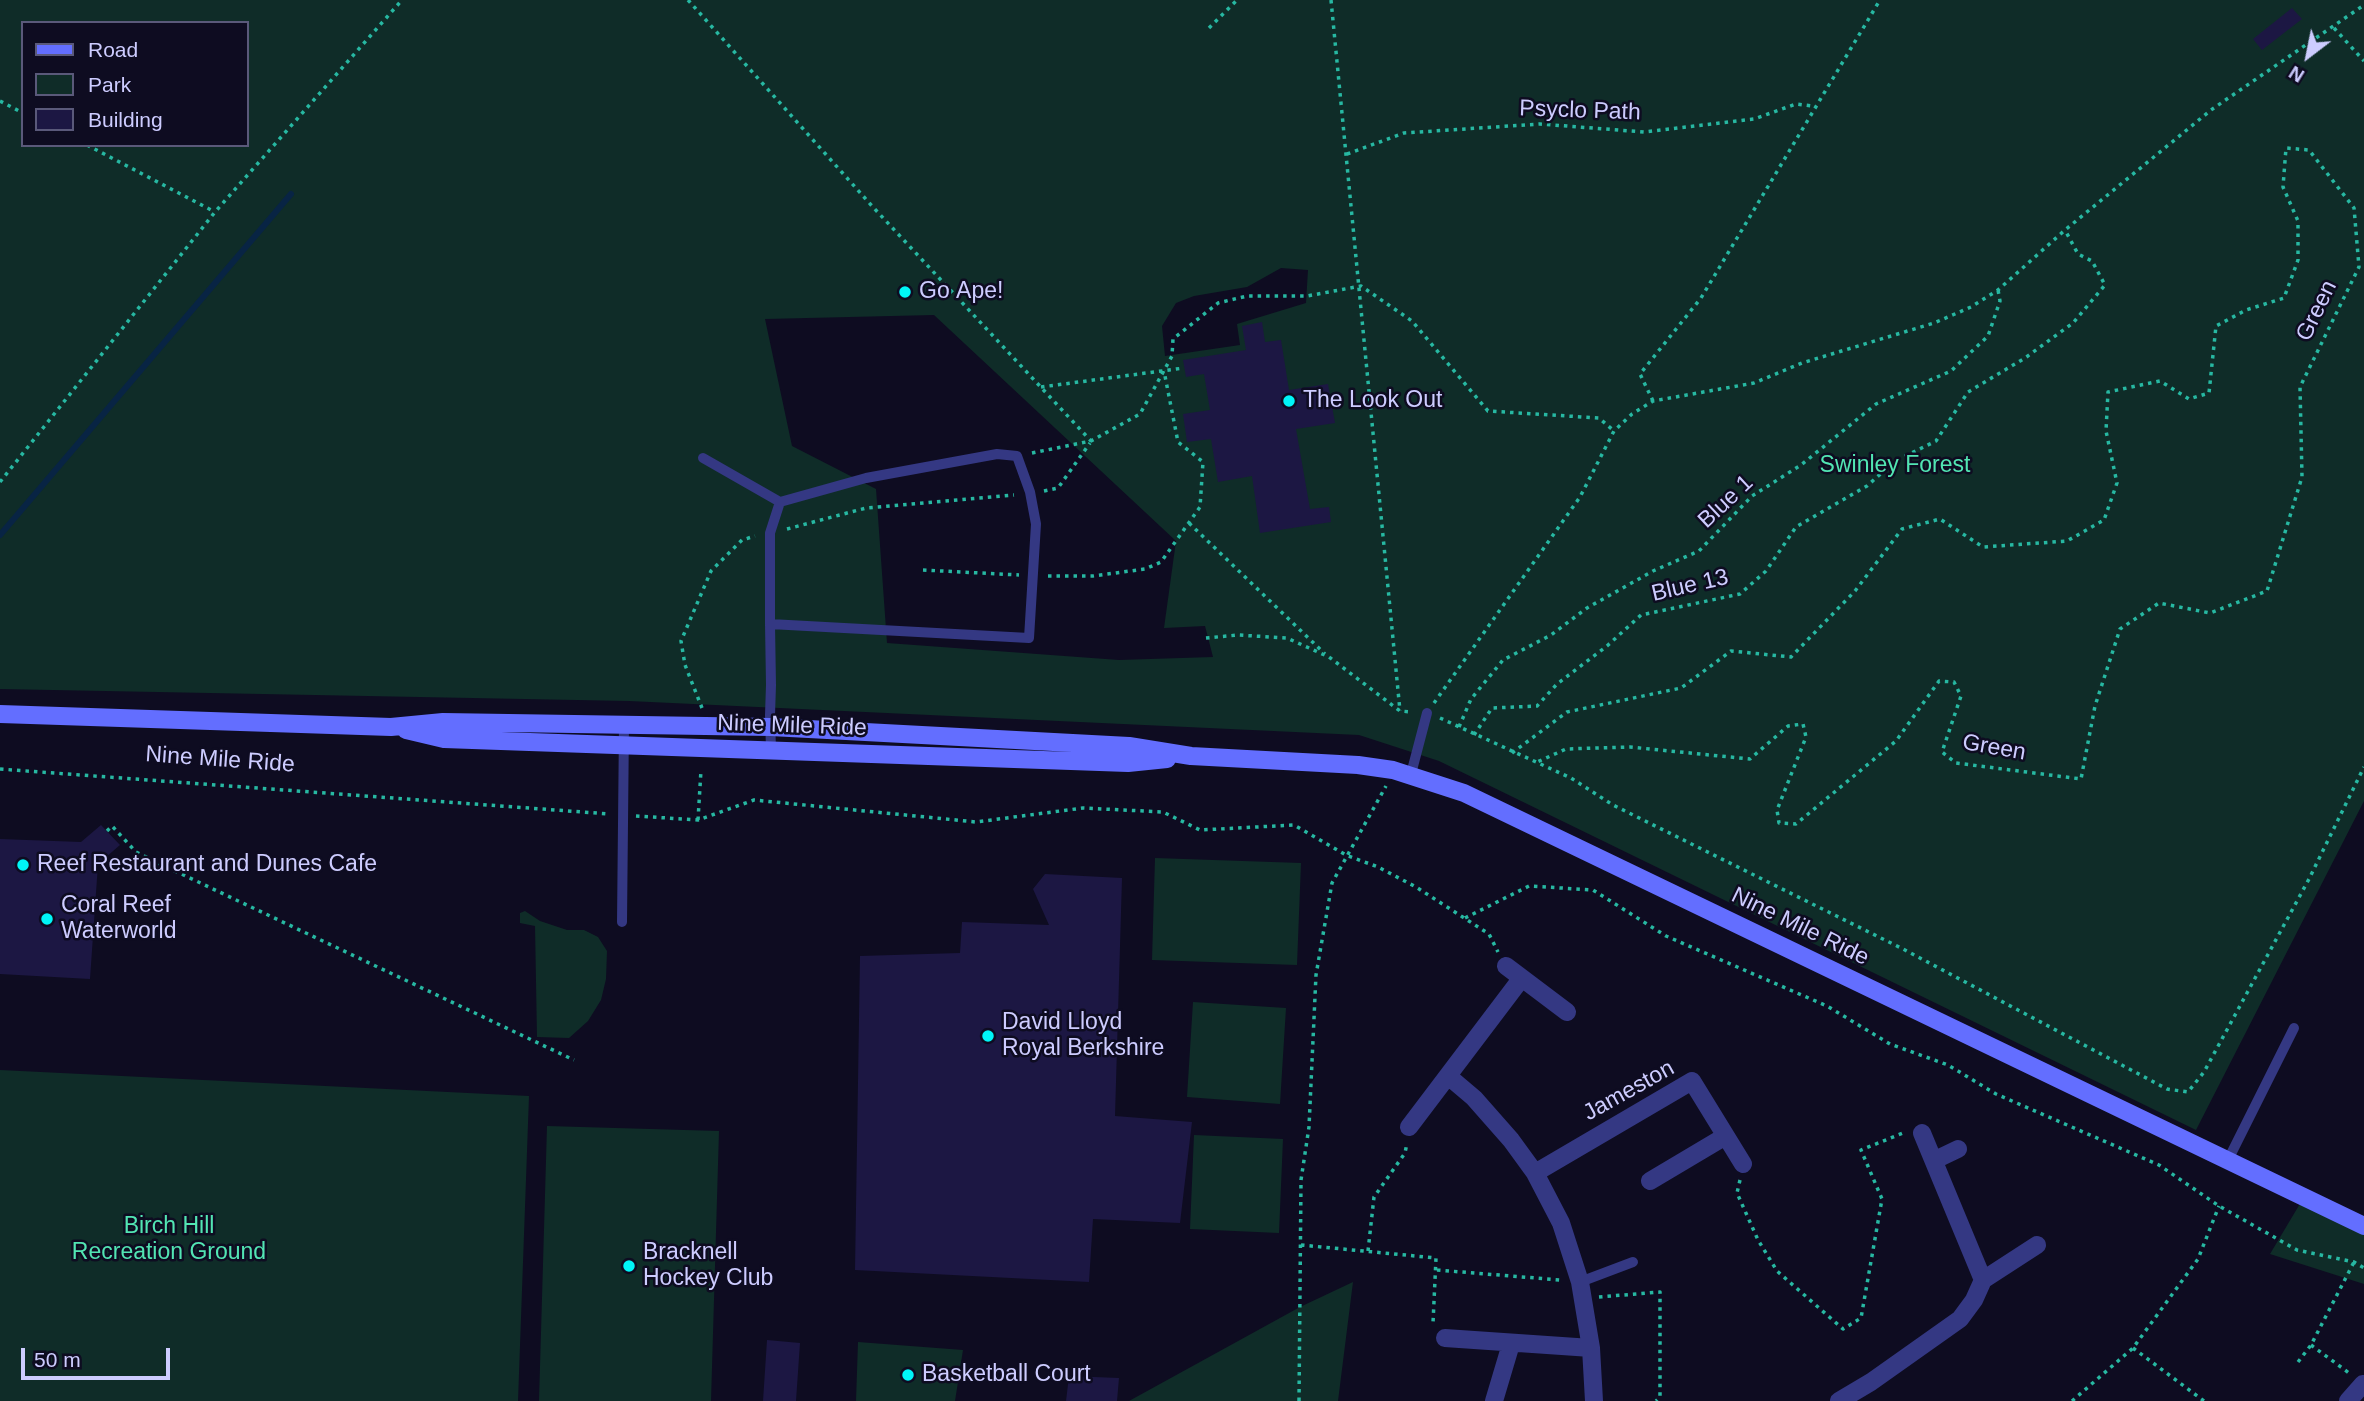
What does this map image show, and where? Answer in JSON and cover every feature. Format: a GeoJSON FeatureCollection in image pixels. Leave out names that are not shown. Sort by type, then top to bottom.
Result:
{"type":"FeatureCollection","features":[{"type":"Feature","properties":{"kind":"main road","name":"Nine Mile Ride"},"geometry":{"type":"LineString","coordinates":[[0,713],[391,727],[443,722],[771,727],[1129,746],[1191,756],[1358,765],[1393,770],[1464,793],[2364,1226]]}},
{"type":"Feature","properties":{"kind":"main road","name":"Nine Mile Ride"},"geometry":{"type":"LineString","coordinates":[[391,727],[443,739],[1128,763],[1191,756]]}},
{"type":"Feature","properties":{"kind":"street"},"geometry":{"type":"LineString","coordinates":[[1506,966],[1567,1012]]}},
{"type":"Feature","properties":{"kind":"street"},"geometry":{"type":"LineString","coordinates":[[1409,1127],[1521,979]]}},
{"type":"Feature","properties":{"kind":"street"},"geometry":{"type":"LineString","coordinates":[[1448,1076],[1474,1098],[1535,1173],[1561,1223],[1581,1290],[1591,1348],[1594,1401]]}},
{"type":"Feature","properties":{"kind":"street","name":"Jameston"},"geometry":{"type":"LineString","coordinates":[[1535,1173],[1692,1081],[1743,1164]]}},
{"type":"Feature","properties":{"kind":"street"},"geometry":{"type":"LineString","coordinates":[[1922,1133],[1983,1280]]}},
{"type":"Feature","properties":{"kind":"street"},"geometry":{"type":"LineString","coordinates":[[1650,1181],[1724,1137]]}},
{"type":"Feature","properties":{"kind":"street"},"geometry":{"type":"LineString","coordinates":[[1935,1160],[1958,1149]]}},
{"type":"Feature","properties":{"kind":"street"},"geometry":{"type":"LineString","coordinates":[[1839,1401],[1871,1382],[1959,1319],[1974,1300],[1983,1280],[2037,1245]]}},
{"type":"Feature","properties":{"kind":"street"},"geometry":{"type":"LineString","coordinates":[[1445,1338],[1591,1348]]}},
{"type":"Feature","properties":{"kind":"street"},"geometry":{"type":"LineString","coordinates":[[1494,1401],[1511,1344]]}},
{"type":"Feature","properties":{"kind":"street"},"geometry":{"type":"LineString","coordinates":[[2348,1401],[2363,1384]]}},
{"type":"Feature","properties":{"kind":"lane"},"geometry":{"type":"LineString","coordinates":[[703,458],[780,502],[866,478],[997,454],[1017,456],[1030,492],[1036,524],[1029,638],[770,624]]}},
{"type":"Feature","properties":{"kind":"lane"},"geometry":{"type":"LineString","coordinates":[[771,750],[770,533],[780,502]]}},
{"type":"Feature","properties":{"kind":"lane"},"geometry":{"type":"LineString","coordinates":[[1411,774],[1427,713]]}},
{"type":"Feature","properties":{"kind":"lane"},"geometry":{"type":"LineString","coordinates":[[622,922],[624,724]]}},
{"type":"Feature","properties":{"kind":"lane"},"geometry":{"type":"LineString","coordinates":[[2228,1160],[2294,1028]]}},
{"type":"Feature","properties":{"kind":"lane"},"geometry":{"type":"LineString","coordinates":[[1581,1290],[1633,1262]]}},
{"type":"Feature","properties":{"kind":"path"},"geometry":{"type":"LineString","coordinates":[[0,482],[215,212],[402,0]]}},
{"type":"Feature","properties":{"kind":"path"},"geometry":{"type":"LineString","coordinates":[[688,0],[872,206],[1091,441]]}},
{"type":"Feature","properties":{"kind":"path"},"geometry":{"type":"LineString","coordinates":[[1209,27],[1237,0]]}},
{"type":"Feature","properties":{"kind":"path"},"geometry":{"type":"LineString","coordinates":[[1331,0],[1401,711]]}},
{"type":"Feature","properties":{"kind":"path"},"geometry":{"type":"LineString","coordinates":[[1653,401],[1640,374],[1701,298],[1813,107],[1880,0]]}},
{"type":"Feature","properties":{"kind":"path"},"geometry":{"type":"LineString","coordinates":[[1427,713],[1580,497],[1614,431],[1632,414],[1653,401],[1754,383],[1802,363],[1934,323],[1971,307],[1998,290],[2064,230],[2211,110],[2364,5]]}},
{"type":"Feature","properties":{"kind":"path"},"geometry":{"type":"LineString","coordinates":[[2334,27],[2364,61]]}},
{"type":"Feature","properties":{"kind":"path"},"geometry":{"type":"LineString","coordinates":[[0,101],[21,112]]}},
{"type":"Feature","properties":{"kind":"path","name":"Psyclo Path"},"geometry":{"type":"LineString","coordinates":[[1346,154],[1404,133],[1540,124],[1644,132],[1754,120],[1796,104],[1813,107]]}},
{"type":"Feature","properties":{"kind":"path"},"geometry":{"type":"LineString","coordinates":[[91,147],[215,212]]}},
{"type":"Feature","properties":{"kind":"path","name":"Green"},"geometry":{"type":"LineString","coordinates":[[1512,753],[1567,712],[1681,688],[1731,651],[1791,657],[1855,592],[1902,529],[1940,519],[1983,547],[2067,541],[2104,520],[2117,483],[2106,431],[2108,392],[2160,381],[2189,399],[2209,393],[2216,327],[2246,310],[2284,298],[2298,260],[2298,221],[2283,187],[2286,148],[2309,150],[2354,208],[2358,267],[2300,387],[2302,477],[2267,591],[2210,612],[2159,603],[2120,629],[2095,706],[2081,779],[1956,763],[1942,752],[1961,696],[1954,682],[1939,681],[1896,741],[1797,824],[1779,823],[1776,810],[1805,737],[1802,724],[1788,726],[1750,759],[1630,747],[1566,749],[1535,763]]}},
{"type":"Feature","properties":{"kind":"path","name":"Blue 13"},"geometry":{"type":"LineString","coordinates":[[1474,734],[1492,708],[1537,706],[1557,684],[1607,646],[1641,615],[1740,594],[1766,571],[1796,527],[1867,486],[1895,461],[1936,441],[1968,392],[2025,358],[2073,323],[2105,285],[2092,261],[2078,254],[2064,230]]}},
{"type":"Feature","properties":{"kind":"path"},"geometry":{"type":"LineString","coordinates":[[1017,456],[1091,441],[1140,414],[1172,356],[1173,339],[1218,303],[1247,296],[1307,296],[1361,286],[1412,321],[1488,411],[1599,418],[1614,431]]}},
{"type":"Feature","properties":{"kind":"path","name":"Blue 1"},"geometry":{"type":"LineString","coordinates":[[1459,727],[1471,699],[1503,660],[1551,635],[1587,608],[1653,570],[1699,551],[1752,496],[1801,465],[1876,404],[1951,371],[1988,336],[2000,301],[1998,290]]}},
{"type":"Feature","properties":{"kind":"path"},"geometry":{"type":"LineString","coordinates":[[1040,387],[1184,368]]}},
{"type":"Feature","properties":{"kind":"path"},"geometry":{"type":"LineString","coordinates":[[923,570],[1032,576],[1093,576],[1145,569],[1161,562],[1200,507],[1202,462],[1178,442],[1164,369]]}},
{"type":"Feature","properties":{"kind":"path"},"geometry":{"type":"LineString","coordinates":[[1040,492],[1058,488],[1091,441]]}},
{"type":"Feature","properties":{"kind":"path"},"geometry":{"type":"LineString","coordinates":[[782,531],[866,508],[1014,495]]}},
{"type":"Feature","properties":{"kind":"path"},"geometry":{"type":"LineString","coordinates":[[1189,523],[1329,657],[1401,711],[1427,713],[1571,778],[1613,804],[2167,1089],[2188,1092],[2211,1060],[2309,879],[2364,767]]}},
{"type":"Feature","properties":{"kind":"path"},"geometry":{"type":"LineString","coordinates":[[703,710],[685,665],[681,641],[711,571],[742,540],[755,536]]}},
{"type":"Feature","properties":{"kind":"path"},"geometry":{"type":"LineString","coordinates":[[1206,638],[1238,635],[1287,638],[1329,657]]}},
{"type":"Feature","properties":{"kind":"path","name":"Nine Mile Ride"},"geometry":{"type":"LineString","coordinates":[[0,769],[604,814]]}},
{"type":"Feature","properties":{"kind":"path"},"geometry":{"type":"LineString","coordinates":[[698,820],[701,770]]}},
{"type":"Feature","properties":{"kind":"path"},"geometry":{"type":"LineString","coordinates":[[1301,1401],[1301,1180],[1309,1127],[1316,975],[1332,883],[1393,770]]}},
{"type":"Feature","properties":{"kind":"path"},"geometry":{"type":"LineString","coordinates":[[642,816],[698,820],[754,800],[976,822],[1083,808],[1163,812],[1200,830],[1294,825],[1346,855],[1378,867],[1465,918],[1489,934],[1506,966]]}},
{"type":"Feature","properties":{"kind":"path"},"geometry":{"type":"LineString","coordinates":[[107,831],[112,826],[136,852],[574,1060]]}},
{"type":"Feature","properties":{"kind":"path"},"geometry":{"type":"LineString","coordinates":[[1465,918],[1529,886],[1593,890],[1666,936],[1827,1006],[1890,1044],[1948,1065],[1996,1094],[2159,1165],[2219,1206],[2297,1250],[2354,1262],[2364,1268]]}},
{"type":"Feature","properties":{"kind":"path"},"geometry":{"type":"LineString","coordinates":[[1368,1251],[1374,1197],[1405,1153],[1409,1127]]}},
{"type":"Feature","properties":{"kind":"path"},"geometry":{"type":"LineString","coordinates":[[1743,1164],[1737,1193],[1758,1240],[1777,1271],[1843,1329],[1861,1318],[1882,1199],[1861,1150],[1910,1130],[1922,1133]]}},
{"type":"Feature","properties":{"kind":"path"},"geometry":{"type":"LineString","coordinates":[[2072,1401],[2133,1348],[2198,1259],[2219,1206]]}},
{"type":"Feature","properties":{"kind":"path"},"geometry":{"type":"LineString","coordinates":[[1301,1245],[1436,1258],[1433,1334],[1445,1338]]}},
{"type":"Feature","properties":{"kind":"path"},"geometry":{"type":"LineString","coordinates":[[2298,1362],[2311,1345],[2354,1262]]}},
{"type":"Feature","properties":{"kind":"path"},"geometry":{"type":"LineString","coordinates":[[1437,1270],[1581,1290],[1660,1292],[1658,1400]]}},
{"type":"Feature","properties":{"kind":"path"},"geometry":{"type":"LineString","coordinates":[[2311,1345],[2363,1384]]}},
{"type":"Feature","properties":{"kind":"path"},"geometry":{"type":"LineString","coordinates":[[2133,1348],[2204,1401]]}},
{"type":"Feature","properties":{"kind":"green space","name":"Swinley Forest"},"geometry":{"type":"Polygon","coordinates":[[[0,0],[2364,0],[2364,801],[2196,1130],[1439,761],[1359,735],[629,701],[0,689],[0,0]],[[1281,268],[1247,287],[1194,296],[1176,303],[1162,326],[1165,356],[1240,345],[1237,324],[1306,303],[1308,270],[1281,268]],[[934,315],[765,319],[792,446],[876,489],[887,643],[1119,660],[1213,657],[1205,626],[1164,628],[1176,541],[934,315]]]}},
{"type":"Feature","properties":{"kind":"green space"},"geometry":{"type":"Polygon","coordinates":[[[1155,858],[1301,863],[1297,965],[1152,960],[1155,858]]]}},
{"type":"Feature","properties":{"kind":"green space"},"geometry":{"type":"Polygon","coordinates":[[[525,911],[540,921],[567,930],[584,930],[598,937],[607,951],[606,979],[601,1000],[588,1021],[569,1038],[537,1037],[535,926],[520,923],[520,913],[525,911]]]}},
{"type":"Feature","properties":{"kind":"green space"},"geometry":{"type":"Polygon","coordinates":[[[1193,1002],[1286,1008],[1280,1104],[1187,1097],[1193,1002]]]}},
{"type":"Feature","properties":{"kind":"green space","name":"Birch Hill Recreation Ground"},"geometry":{"type":"Polygon","coordinates":[[[0,1070],[529,1096],[518,1401],[0,1401],[0,1070]]]}},
{"type":"Feature","properties":{"kind":"green space","name":"Bracknell Hockey Club"},"geometry":{"type":"Polygon","coordinates":[[[547,1126],[719,1131],[711,1401],[539,1401],[547,1126]]]}},
{"type":"Feature","properties":{"kind":"green space"},"geometry":{"type":"Polygon","coordinates":[[[1194,1135],[1283,1139],[1279,1233],[1190,1229],[1194,1135]]]}},
{"type":"Feature","properties":{"kind":"green space"},"geometry":{"type":"Polygon","coordinates":[[[2301,1202],[2364,1233],[2364,1284],[2270,1254],[2301,1202]]]}},
{"type":"Feature","properties":{"kind":"green space"},"geometry":{"type":"Polygon","coordinates":[[[1353,1282],[1338,1401],[1129,1401],[1300,1307],[1353,1282]]]}},
{"type":"Feature","properties":{"kind":"green space","name":"Basketball Court"},"geometry":{"type":"Polygon","coordinates":[[[858,1342],[963,1350],[955,1401],[856,1401],[858,1342]]]}},
{"type":"Feature","properties":{"kind":"building"},"geometry":{"type":"Polygon","coordinates":[[[2292,8],[2302,19],[2262,50],[2253,39],[2292,8]]]}},
{"type":"Feature","properties":{"kind":"building","name":"The Look Out"},"geometry":{"type":"Polygon","coordinates":[[[1262,322],[1265,342],[1281,340],[1289,390],[1328,384],[1335,423],[1296,429],[1310,509],[1329,507],[1331,522],[1260,533],[1252,476],[1218,482],[1211,439],[1187,442],[1183,414],[1210,410],[1204,374],[1186,377],[1183,360],[1246,350],[1242,326],[1262,322]]]}},
{"type":"Feature","properties":{"kind":"building","name":"Coral Reef Waterworld"},"geometry":{"type":"Polygon","coordinates":[[[101,825],[120,845],[98,864],[90,979],[0,974],[0,839],[81,842],[101,825]]]}},
{"type":"Feature","properties":{"kind":"building","name":"David Lloyd Royal Berkshire"},"geometry":{"type":"Polygon","coordinates":[[[1045,874],[1122,878],[1115,1116],[1192,1122],[1180,1223],[1093,1219],[1089,1282],[855,1270],[860,956],[960,953],[962,922],[1049,925],[1033,889],[1045,874]]]}},
{"type":"Feature","properties":{"kind":"building"},"geometry":{"type":"Polygon","coordinates":[[[767,1340],[800,1343],[796,1401],[763,1401],[767,1340]]]}},
{"type":"Feature","properties":{"kind":"building"},"geometry":{"type":"Polygon","coordinates":[[[1069,1376],[1119,1378],[1117,1401],[1066,1401],[1069,1376]]]}},
{"type":"Feature","properties":{"kind":"waterway"},"geometry":{"type":"LineString","coordinates":[[0,535],[291,194]]}},
{"type":"Feature","properties":{"kind":"place","name":"Go Ape!"},"geometry":{"type":"Point","coordinates":[905,292]}},
{"type":"Feature","properties":{"kind":"place","name":"The Look Out"},"geometry":{"type":"Point","coordinates":[1289,401]}},
{"type":"Feature","properties":{"kind":"place","name":"Reef Restaurant and Dunes Cafe"},"geometry":{"type":"Point","coordinates":[23,865]}},
{"type":"Feature","properties":{"kind":"place","name":"Coral Reef Waterworld"},"geometry":{"type":"Point","coordinates":[47,919]}},
{"type":"Feature","properties":{"kind":"place","name":"David Lloyd Royal Berkshire"},"geometry":{"type":"Point","coordinates":[988,1036]}},
{"type":"Feature","properties":{"kind":"place","name":"Bracknell Hockey Club"},"geometry":{"type":"Point","coordinates":[629,1266]}},
{"type":"Feature","properties":{"kind":"place","name":"Basketball Court"},"geometry":{"type":"Point","coordinates":[908,1375]}}]}
